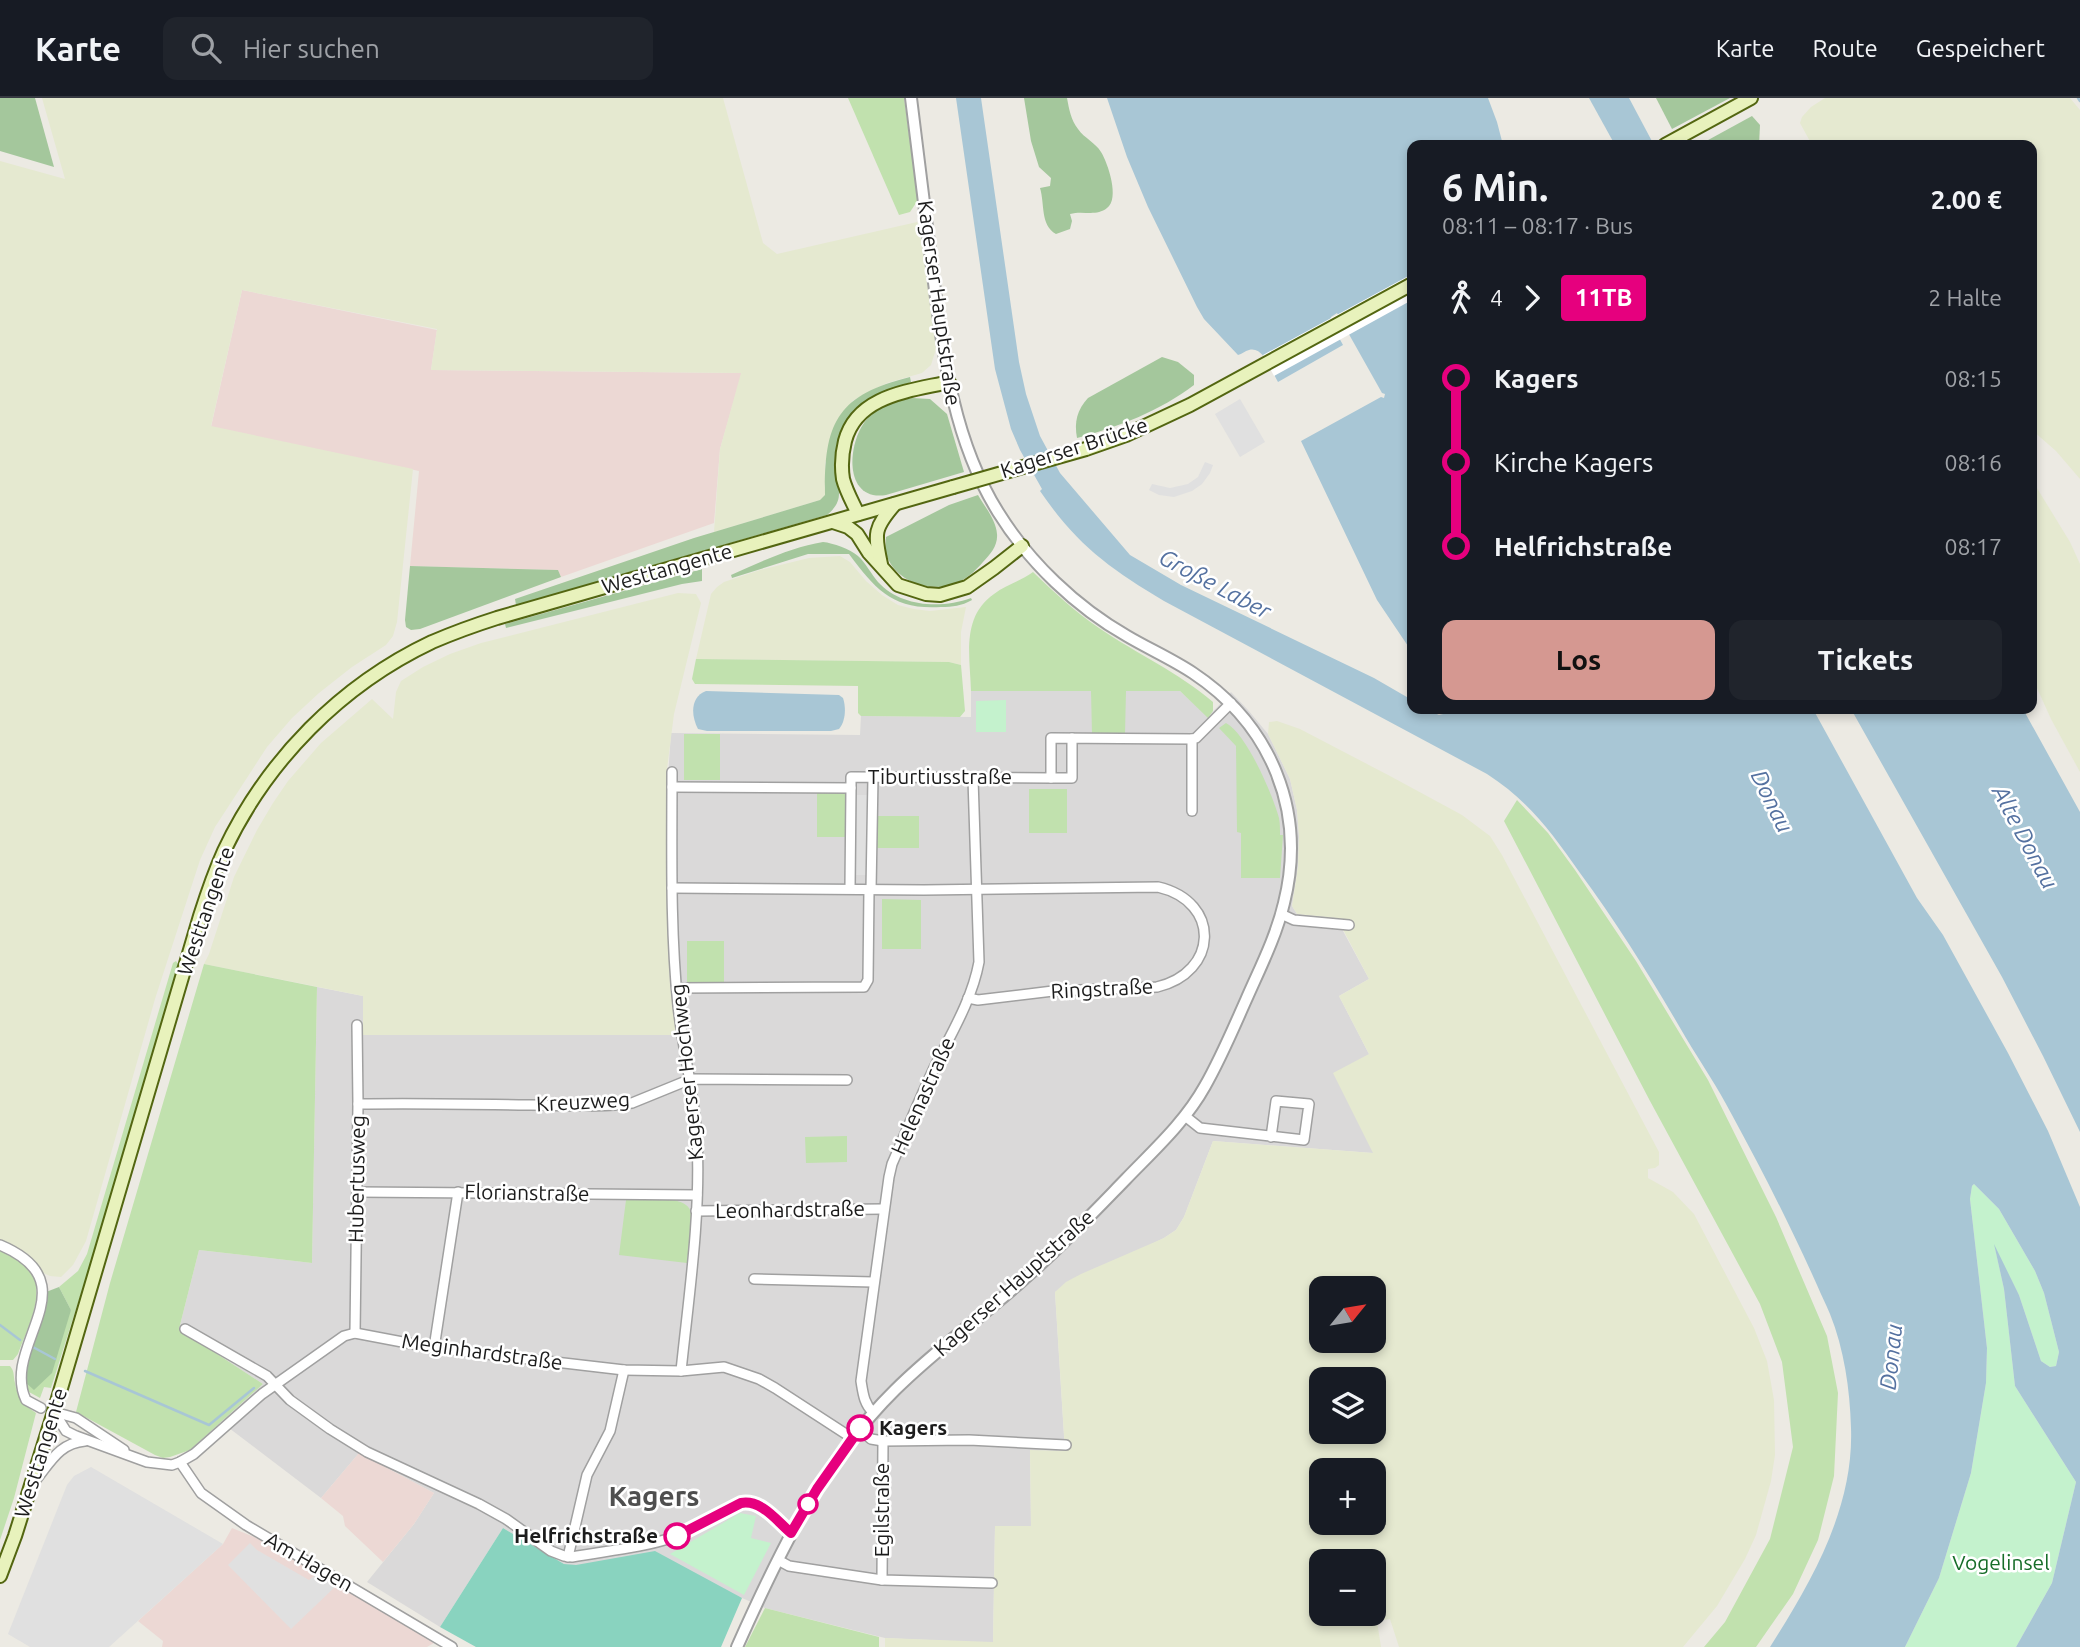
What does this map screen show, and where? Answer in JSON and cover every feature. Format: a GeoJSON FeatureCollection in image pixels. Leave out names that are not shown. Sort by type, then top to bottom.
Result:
{"type":"FeatureCollection","features":[{"type":"Feature","properties":{"kind":"main road"},"geometry":{"type":"LineString","coordinates":[[1674,140],[1749,99]]}},
{"type":"Feature","properties":{"kind":"main road","name":"Kagerser Brücke"},"geometry":{"type":"LineString","coordinates":[[896,503],[1126,435],[1168,416],[1407,287]]}},
{"type":"Feature","properties":{"kind":"main road"},"geometry":{"type":"LineString","coordinates":[[858,514],[844,480],[842,465],[847,435],[854,422],[861,413],[888,397],[948,382]]}},
{"type":"Feature","properties":{"kind":"main road"},"geometry":{"type":"LineString","coordinates":[[881,564],[877,549],[877,529],[896,503]]}},
{"type":"Feature","properties":{"kind":"main road","name":"Westtangente"},"geometry":{"type":"LineString","coordinates":[[0,1576],[32,1485],[48,1410],[203,906],[236,828],[260,787],[284,757],[309,728],[340,700],[374,676],[431,643],[497,618],[896,503]]}},
{"type":"Feature","properties":{"kind":"main road"},"geometry":{"type":"LineString","coordinates":[[832,522],[848,527],[858,534],[869,553],[898,585],[911,591],[940,595],[967,587],[1022,546]]}},
{"type":"Feature","properties":{"kind":"street","name":"Kagerser Hauptstraße"},"geometry":{"type":"LineString","coordinates":[[737,1647],[791,1533],[817,1489],[873,1412],[897,1387],[1042,1262],[1147,1158],[1185,1116],[1203,1090],[1219,1059],[1266,954],[1281,914],[1291,856],[1290,821],[1286,800],[1262,741],[1251,725],[1231,703],[1189,670],[1124,635],[1054,581],[1022,546],[997,511],[975,469],[960,428],[948,382],[911,98]]}},
{"type":"Feature","properties":{"kind":"street"},"geometry":{"type":"LineString","coordinates":[[1072,738],[1072,778],[1051,778],[1051,738],[1072,738],[1192,739],[1231,703]]}},
{"type":"Feature","properties":{"kind":"street"},"geometry":{"type":"LineString","coordinates":[[1192,739],[1192,811]]}},
{"type":"Feature","properties":{"kind":"street","name":"Kagerser Hochweg"},"geometry":{"type":"LineString","coordinates":[[672,772],[672,888],[677,988],[697,1137],[696,1211],[681,1371]]}},
{"type":"Feature","properties":{"kind":"street","name":"Tiburtiusstraße"},"geometry":{"type":"LineString","coordinates":[[672,787],[851,788],[851,777],[1051,778]]}},
{"type":"Feature","properties":{"kind":"street"},"geometry":{"type":"LineString","coordinates":[[677,988],[864,987],[868,980],[873,777]]}},
{"type":"Feature","properties":{"kind":"street","name":"Helenastraße"},"geometry":{"type":"LineString","coordinates":[[873,1412],[868,1408],[861,1381],[873,1282],[892,1164],[968,998],[979,962],[973,779]]}},
{"type":"Feature","properties":{"kind":"street"},"geometry":{"type":"LineString","coordinates":[[850,888],[851,788]]}},
{"type":"Feature","properties":{"kind":"street","name":"Ringstraße"},"geometry":{"type":"LineString","coordinates":[[672,888],[870,890],[1158,887],[1171,890],[1194,906],[1201,917],[1204,942],[1201,955],[1185,976],[1172,984],[1157,987],[1053,991],[978,1000],[968,998]]}},
{"type":"Feature","properties":{"kind":"street"},"geometry":{"type":"LineString","coordinates":[[1281,914],[1294,920],[1349,925]]}},
{"type":"Feature","properties":{"kind":"street","name":"Hubertusweg"},"geometry":{"type":"LineString","coordinates":[[355,1334],[358,1025]]}},
{"type":"Feature","properties":{"kind":"street","name":"Kreuzweg"},"geometry":{"type":"LineString","coordinates":[[358,1104],[624,1104],[691,1079],[847,1080]]}},
{"type":"Feature","properties":{"kind":"street"},"geometry":{"type":"LineString","coordinates":[[1185,1116],[1200,1128],[1272,1137],[1304,1140],[1309,1104],[1276,1101],[1272,1137]]}},
{"type":"Feature","properties":{"kind":"street","name":"Florianstraße"},"geometry":{"type":"LineString","coordinates":[[357,1192],[697,1195]]}},
{"type":"Feature","properties":{"kind":"street"},"geometry":{"type":"LineString","coordinates":[[435,1348],[458,1192]]}},
{"type":"Feature","properties":{"kind":"street","name":"Leonhardstraße"},"geometry":{"type":"LineString","coordinates":[[696,1211],[884,1209]]}},
{"type":"Feature","properties":{"kind":"street"},"geometry":{"type":"LineString","coordinates":[[0,1245],[25,1258],[38,1276],[41,1287],[39,1303],[19,1364],[18,1381],[26,1400],[76,1418],[138,1459]]}},
{"type":"Feature","properties":{"kind":"street"},"geometry":{"type":"LineString","coordinates":[[754,1279],[873,1282]]}},
{"type":"Feature","properties":{"kind":"street"},"geometry":{"type":"LineString","coordinates":[[185,1329],[267,1376],[290,1400],[367,1452],[479,1504],[506,1519],[551,1551],[568,1557],[659,1542],[750,1501],[758,1504],[791,1533]]}},
{"type":"Feature","properties":{"kind":"street"},"geometry":{"type":"LineString","coordinates":[[48,1410],[66,1431],[138,1459],[172,1465],[194,1454],[275,1384],[344,1336],[355,1334]]}},
{"type":"Feature","properties":{"kind":"street","name":"Meginhardstraße"},"geometry":{"type":"LineString","coordinates":[[355,1334],[435,1348],[624,1370],[681,1371],[724,1367],[775,1388],[855,1434],[883,1441]]}},
{"type":"Feature","properties":{"kind":"street"},"geometry":{"type":"LineString","coordinates":[[568,1557],[587,1475],[610,1431],[624,1370]]}},
{"type":"Feature","properties":{"kind":"street"},"geometry":{"type":"LineString","coordinates":[[32,1485],[57,1452],[70,1444],[88,1440]]}},
{"type":"Feature","properties":{"kind":"street"},"geometry":{"type":"LineString","coordinates":[[883,1441],[969,1440],[1066,1445]]}},
{"type":"Feature","properties":{"kind":"street","name":"Egilstraße"},"geometry":{"type":"LineString","coordinates":[[882,1580],[883,1441]]}},
{"type":"Feature","properties":{"kind":"street","name":"Am Hagen"},"geometry":{"type":"LineString","coordinates":[[180,1462],[201,1493],[246,1525],[452,1647]]}},
{"type":"Feature","properties":{"kind":"street","name":"Egilstraße"},"geometry":{"type":"LineString","coordinates":[[778,1560],[789,1566],[882,1580],[992,1583]]}},
{"type":"Feature","properties":{"kind":"shaded area"},"geometry":{"type":"Polygon","coordinates":[[[242,290],[437,330],[431,370],[742,373],[720,449],[714,523],[561,577],[558,570],[410,566],[419,471],[211,427],[242,290]]]}},
{"type":"Feature","properties":{"kind":"shaded area"},"geometry":{"type":"Polygon","coordinates":[[[1240,399],[1265,442],[1240,457],[1215,414],[1240,399]]]}},
{"type":"Feature","properties":{"kind":"shaded area"},"geometry":{"type":"Polygon","coordinates":[[[1205,462],[1213,465],[1210,473],[1202,484],[1192,491],[1174,497],[1159,495],[1149,490],[1152,484],[1170,488],[1188,484],[1198,477],[1205,462]]]}},
{"type":"Feature","properties":{"kind":"shaded area"},"geometry":{"type":"Polygon","coordinates":[[[971,691],[1180,691],[1208,717],[1231,692],[1248,710],[1268,734],[1290,779],[1297,810],[1298,867],[1292,906],[1297,914],[1336,918],[1369,979],[1339,996],[1369,1054],[1373,1153],[1213,1141],[1184,1217],[1176,1230],[1055,1292],[1065,1452],[1030,1451],[1031,1527],[995,1526],[993,1643],[885,1638],[765,1608],[742,1598],[564,1564],[503,1528],[440,1627],[367,1582],[414,1524],[434,1493],[359,1453],[321,1498],[221,1422],[263,1384],[179,1329],[199,1250],[312,1263],[317,987],[363,996],[363,1035],[676,1035],[670,985],[666,845],[671,733],[860,735],[861,716],[971,717],[971,691]]]}},
{"type":"Feature","properties":{"kind":"shaded area"},"geometry":{"type":"Polygon","coordinates":[[[853,795],[868,795],[867,875],[853,875],[853,795]]]}},
{"type":"Feature","properties":{"kind":"shaded area"},"geometry":{"type":"Polygon","coordinates":[[[359,1453],[434,1493],[414,1524],[383,1562],[345,1526],[343,1516],[321,1498],[359,1453]]]}},
{"type":"Feature","properties":{"kind":"shaded area"},"geometry":{"type":"Polygon","coordinates":[[[91,1467],[223,1544],[109,1647],[30,1647],[8,1634],[67,1485],[74,1476],[91,1467]]]}},
{"type":"Feature","properties":{"kind":"shaded area"},"geometry":{"type":"Polygon","coordinates":[[[232,1528],[264,1541],[434,1643],[427,1647],[162,1647],[163,1641],[138,1621],[223,1544],[232,1528]]]}},
{"type":"Feature","properties":{"kind":"shaded area"},"geometry":{"type":"Polygon","coordinates":[[[250,1543],[257,1550],[309,1580],[318,1573],[338,1584],[291,1629],[228,1565],[250,1543]]]}},
{"type":"Feature","properties":{"kind":"green space"},"geometry":{"type":"Polygon","coordinates":[[[0,98],[35,98],[54,167],[0,151],[0,98]]]}},
{"type":"Feature","properties":{"kind":"green space"},"geometry":{"type":"Polygon","coordinates":[[[42,98],[723,98],[763,243],[777,254],[917,222],[937,346],[931,365],[922,373],[887,383],[852,401],[825,463],[826,495],[820,500],[714,532],[720,449],[741,373],[431,370],[437,329],[242,290],[211,426],[413,469],[397,622],[393,636],[386,645],[352,667],[292,718],[267,747],[215,827],[200,860],[155,999],[86,1241],[73,1265],[61,1277],[43,1273],[27,1255],[0,1241],[0,161],[65,179],[42,98]]]}},
{"type":"Feature","properties":{"kind":"green space"},"geometry":{"type":"Polygon","coordinates":[[[848,98],[904,98],[918,200],[910,212],[899,215],[848,98]]]}},
{"type":"Feature","properties":{"kind":"green space"},"geometry":{"type":"Polygon","coordinates":[[[1024,98],[1067,98],[1074,122],[1101,152],[1112,181],[1113,197],[1107,208],[1098,212],[1070,214],[1070,229],[1056,234],[1045,220],[1040,188],[1050,186],[1051,178],[1039,167],[1031,141],[1024,98]]]}},
{"type":"Feature","properties":{"kind":"green space"},"geometry":{"type":"Polygon","coordinates":[[[1656,98],[1730,98],[1672,129],[1656,98]]]}},
{"type":"Feature","properties":{"kind":"green space"},"geometry":{"type":"Polygon","coordinates":[[[1825,98],[2070,98],[2080,110],[2080,479],[2056,451],[2037,434],[2037,140],[1809,140],[1800,123],[1811,107],[1825,98]]]}},
{"type":"Feature","properties":{"kind":"green space"},"geometry":{"type":"Polygon","coordinates":[[[1752,116],[1760,125],[1759,140],[1708,140],[1752,116]]]}},
{"type":"Feature","properties":{"kind":"green space"},"geometry":{"type":"Polygon","coordinates":[[[1162,357],[1178,362],[1194,375],[1194,385],[1167,403],[1138,417],[1077,438],[1077,416],[1088,398],[1162,357]]]}},
{"type":"Feature","properties":{"kind":"green space"},"geometry":{"type":"Polygon","coordinates":[[[910,377],[911,382],[867,402],[846,423],[839,436],[836,452],[838,499],[833,510],[827,515],[516,605],[515,599],[694,538],[820,500],[825,495],[825,470],[832,431],[840,416],[851,403],[866,393],[910,377]]]}},
{"type":"Feature","properties":{"kind":"green space"},"geometry":{"type":"Polygon","coordinates":[[[912,398],[930,399],[947,414],[964,472],[886,495],[872,495],[862,489],[855,480],[853,454],[856,440],[868,418],[878,410],[912,398]]]}},
{"type":"Feature","properties":{"kind":"green space"},"geometry":{"type":"Polygon","coordinates":[[[2037,488],[2070,542],[2080,564],[2080,772],[2037,688],[2037,488]]]}},
{"type":"Feature","properties":{"kind":"green space"},"geometry":{"type":"Polygon","coordinates":[[[978,495],[992,519],[997,538],[991,553],[973,572],[957,583],[933,587],[913,582],[896,570],[886,553],[886,537],[949,505],[978,495]]]}},
{"type":"Feature","properties":{"kind":"green space"},"geometry":{"type":"Polygon","coordinates":[[[823,542],[855,553],[878,582],[898,597],[934,604],[972,600],[945,607],[924,607],[898,601],[877,587],[849,554],[808,554],[732,578],[731,575],[776,556],[823,542]]]}},
{"type":"Feature","properties":{"kind":"green space"},"geometry":{"type":"Polygon","coordinates":[[[840,556],[850,562],[882,595],[898,605],[930,611],[966,607],[961,632],[961,665],[949,662],[696,659],[711,594],[717,587],[760,570],[809,558],[840,556]]]}},
{"type":"Feature","properties":{"kind":"green space"},"geometry":{"type":"Polygon","coordinates":[[[410,566],[558,570],[561,577],[411,630],[406,627],[405,620],[410,566]]]}},
{"type":"Feature","properties":{"kind":"green space"},"geometry":{"type":"Polygon","coordinates":[[[702,569],[702,581],[506,628],[505,624],[702,569]]]}},
{"type":"Feature","properties":{"kind":"green space"},"geometry":{"type":"Polygon","coordinates":[[[1033,572],[1090,622],[1186,681],[1213,702],[1213,711],[1208,718],[1180,691],[1126,691],[1125,734],[1092,734],[1091,691],[971,691],[969,651],[976,614],[983,603],[994,594],[1033,572]]]}},
{"type":"Feature","properties":{"kind":"green space"},"geometry":{"type":"Polygon","coordinates":[[[678,593],[696,594],[701,603],[674,714],[667,769],[667,900],[670,985],[676,1035],[363,1035],[363,996],[204,964],[234,877],[273,803],[321,743],[372,699],[393,719],[396,692],[401,681],[450,654],[481,643],[678,593]]]}},
{"type":"Feature","properties":{"kind":"green space"},"geometry":{"type":"Polygon","coordinates":[[[696,659],[949,662],[961,665],[965,711],[960,717],[861,716],[858,713],[858,686],[695,684],[692,679],[696,659]]]}},
{"type":"Feature","properties":{"kind":"green space"},"geometry":{"type":"Polygon","coordinates":[[[1006,700],[1006,732],[976,732],[976,701],[1006,700]]]}},
{"type":"Feature","properties":{"kind":"green space"},"geometry":{"type":"Polygon","coordinates":[[[1277,721],[1300,729],[1462,815],[1490,836],[1659,1152],[1659,1165],[1648,1169],[1648,1178],[1673,1192],[1694,1214],[1754,1328],[1767,1361],[1774,1400],[1775,1455],[1771,1481],[1756,1535],[1745,1559],[1717,1606],[1683,1647],[1399,1647],[1390,1619],[1386,1620],[1386,1549],[1309,1549],[1309,1626],[1378,1626],[1381,1647],[885,1647],[885,1638],[993,1642],[995,1526],[1031,1526],[1030,1450],[1065,1451],[1055,1292],[1081,1274],[1164,1238],[1176,1230],[1184,1217],[1213,1141],[1373,1153],[1333,1073],[1369,1054],[1339,996],[1369,979],[1337,918],[1297,914],[1292,906],[1298,867],[1297,810],[1290,779],[1268,734],[1269,722],[1277,721]]]}},
{"type":"Feature","properties":{"kind":"green space"},"geometry":{"type":"Polygon","coordinates":[[[1226,723],[1234,729],[1250,752],[1276,808],[1280,835],[1283,835],[1280,878],[1241,878],[1241,833],[1237,832],[1236,746],[1219,728],[1226,723]]]}},
{"type":"Feature","properties":{"kind":"green space"},"geometry":{"type":"Polygon","coordinates":[[[684,734],[720,734],[720,780],[684,780],[684,734]]]}},
{"type":"Feature","properties":{"kind":"green space"},"geometry":{"type":"Polygon","coordinates":[[[1029,789],[1067,789],[1067,833],[1029,833],[1029,789]]]}},
{"type":"Feature","properties":{"kind":"green space"},"geometry":{"type":"Polygon","coordinates":[[[817,792],[844,793],[847,797],[846,837],[817,837],[817,792]]]}},
{"type":"Feature","properties":{"kind":"green space"},"geometry":{"type":"Polygon","coordinates":[[[1517,800],[1548,833],[1575,870],[1636,961],[1708,1080],[1776,1217],[1827,1336],[1838,1393],[1834,1476],[1818,1540],[1793,1594],[1756,1647],[1704,1647],[1725,1622],[1770,1539],[1793,1447],[1782,1362],[1760,1304],[1650,1101],[1504,821],[1517,800]]]}},
{"type":"Feature","properties":{"kind":"green space"},"geometry":{"type":"Polygon","coordinates":[[[875,816],[919,816],[919,848],[875,848],[875,816]]]}},
{"type":"Feature","properties":{"kind":"green space"},"geometry":{"type":"Polygon","coordinates":[[[882,899],[921,900],[921,949],[882,949],[882,899]]]}},
{"type":"Feature","properties":{"kind":"green space"},"geometry":{"type":"Polygon","coordinates":[[[687,941],[724,941],[724,983],[687,984],[687,941]]]}},
{"type":"Feature","properties":{"kind":"green space"},"geometry":{"type":"Polygon","coordinates":[[[176,961],[178,964],[90,1265],[51,1388],[44,1387],[40,1398],[29,1392],[25,1382],[71,1310],[59,1287],[78,1271],[87,1254],[173,963],[176,961]]]}},
{"type":"Feature","properties":{"kind":"green space"},"geometry":{"type":"Polygon","coordinates":[[[204,964],[317,987],[312,1263],[199,1250],[179,1329],[263,1384],[190,1450],[163,1458],[76,1412],[110,1283],[204,964]]]}},
{"type":"Feature","properties":{"kind":"green space"},"geometry":{"type":"Polygon","coordinates":[[[847,1136],[847,1162],[806,1163],[805,1137],[847,1136]]]}},
{"type":"Feature","properties":{"kind":"green space","name":"Vogelinsel"},"geometry":{"type":"Polygon","coordinates":[[[1974,1184],[1999,1209],[2035,1271],[2044,1293],[2059,1352],[2056,1366],[2050,1367],[2041,1361],[2019,1295],[1995,1248],[2004,1289],[2015,1386],[2076,1482],[2052,1583],[2016,1647],[1905,1647],[1939,1578],[1971,1473],[1986,1383],[1987,1348],[1970,1199],[1974,1184]]]}},
{"type":"Feature","properties":{"kind":"green space"},"geometry":{"type":"Polygon","coordinates":[[[626,1200],[673,1200],[688,1207],[692,1224],[687,1263],[619,1255],[626,1200]]]}},
{"type":"Feature","properties":{"kind":"green space"},"geometry":{"type":"Polygon","coordinates":[[[0,1250],[20,1260],[30,1269],[37,1292],[32,1318],[13,1360],[0,1360],[0,1250]]]}},
{"type":"Feature","properties":{"kind":"green space"},"geometry":{"type":"Polygon","coordinates":[[[59,1287],[71,1310],[52,1373],[34,1390],[25,1382],[25,1357],[46,1292],[59,1287]]]}},
{"type":"Feature","properties":{"kind":"green space"},"geometry":{"type":"Polygon","coordinates":[[[0,1366],[10,1366],[19,1397],[36,1413],[0,1540],[0,1366]]]}},
{"type":"Feature","properties":{"kind":"green space"},"geometry":{"type":"Polygon","coordinates":[[[740,1513],[756,1516],[751,1538],[771,1543],[744,1595],[670,1554],[740,1513]]]}},
{"type":"Feature","properties":{"kind":"green space"},"geometry":{"type":"Polygon","coordinates":[[[503,1528],[564,1564],[576,1565],[655,1551],[742,1598],[721,1647],[476,1647],[440,1627],[503,1528]]]}},
{"type":"Feature","properties":{"kind":"green space"},"geometry":{"type":"Polygon","coordinates":[[[765,1608],[879,1637],[879,1647],[745,1647],[765,1608]]]}},
{"type":"Feature","properties":{"kind":"water","name":"Donau"},"geometry":{"type":"Polygon","coordinates":[[[956,98],[981,98],[1019,362],[1040,436],[1060,473],[1130,555],[1181,585],[1374,678],[1407,697],[1407,714],[1816,714],[1917,898],[1943,935],[2008,1053],[2048,1131],[2080,1207],[2080,1647],[2016,1647],[2052,1583],[2076,1482],[2015,1386],[2004,1289],[1994,1244],[2019,1295],[2041,1361],[2050,1367],[2056,1366],[2059,1352],[2044,1293],[2035,1271],[1999,1209],[1974,1184],[1970,1199],[1987,1348],[1986,1383],[1971,1473],[1939,1578],[1905,1647],[1770,1647],[1815,1570],[1838,1515],[1850,1458],[1849,1399],[1839,1341],[1828,1310],[1797,1242],[1715,1085],[1622,933],[1560,844],[1528,807],[1487,774],[1164,601],[1095,554],[1067,526],[1040,491],[1042,489],[1011,429],[995,369],[956,98]]]}},
{"type":"Feature","properties":{"kind":"water"},"geometry":{"type":"Polygon","coordinates":[[[1107,98],[1488,98],[1502,140],[1407,140],[1407,645],[1377,600],[1301,441],[1381,397],[1384,398],[1385,394],[1337,313],[1330,321],[1343,345],[1278,382],[1259,352],[1249,350],[1238,355],[1204,319],[1197,307],[1148,207],[1107,98]]]}},
{"type":"Feature","properties":{"kind":"water"},"geometry":{"type":"Polygon","coordinates":[[[1589,98],[1629,98],[1651,140],[1612,140],[1589,98]]]}},
{"type":"Feature","properties":{"kind":"water"},"geometry":{"type":"Polygon","coordinates":[[[706,691],[839,695],[844,702],[844,718],[839,729],[831,731],[707,731],[698,729],[693,713],[697,698],[706,691]]]}},
{"type":"Feature","properties":{"kind":"water","name":"Alte Donau"},"geometry":{"type":"Polygon","coordinates":[[[1854,714],[2026,714],[2080,812],[2080,1132],[2002,977],[1854,714]]]}},
{"type":"Feature","properties":{"kind":"pier"},"geometry":{"type":"Polygon","coordinates":[[[1407,277],[1407,303],[1274,376],[1263,355],[1407,277]]]}},
{"type":"Feature","properties":{"kind":"waterway"},"geometry":{"type":"LineString","coordinates":[[0,1325],[20,1340]]}},
{"type":"Feature","properties":{"kind":"waterway"},"geometry":{"type":"LineString","coordinates":[[31,1346],[55,1359]]}},
{"type":"Feature","properties":{"kind":"waterway"},"geometry":{"type":"LineString","coordinates":[[85,1371],[209,1425],[254,1388]]}},
{"type":"Feature","properties":{"kind":"bus line","name":"11TB"},"geometry":{"type":"LineString","coordinates":[[677,1536],[750,1501],[758,1504],[791,1533],[817,1489],[860,1428]]}},
{"type":"Feature","properties":{"kind":"place","name":"Kagers"},"geometry":{"type":"Point","coordinates":[860,1428]}},
{"type":"Feature","properties":{"kind":"place","name":"Helfrichstraße"},"geometry":{"type":"Point","coordinates":[677,1536]}},
{"type":"Feature","properties":{"kind":"district","name":"Kagers"},"geometry":{"type":"Point","coordinates":[654,1496]}},
{"type":"Feature","properties":{"kind":"water label","name":"Große Laber"},"geometry":{"type":"Point","coordinates":[1215,584]}}]}
